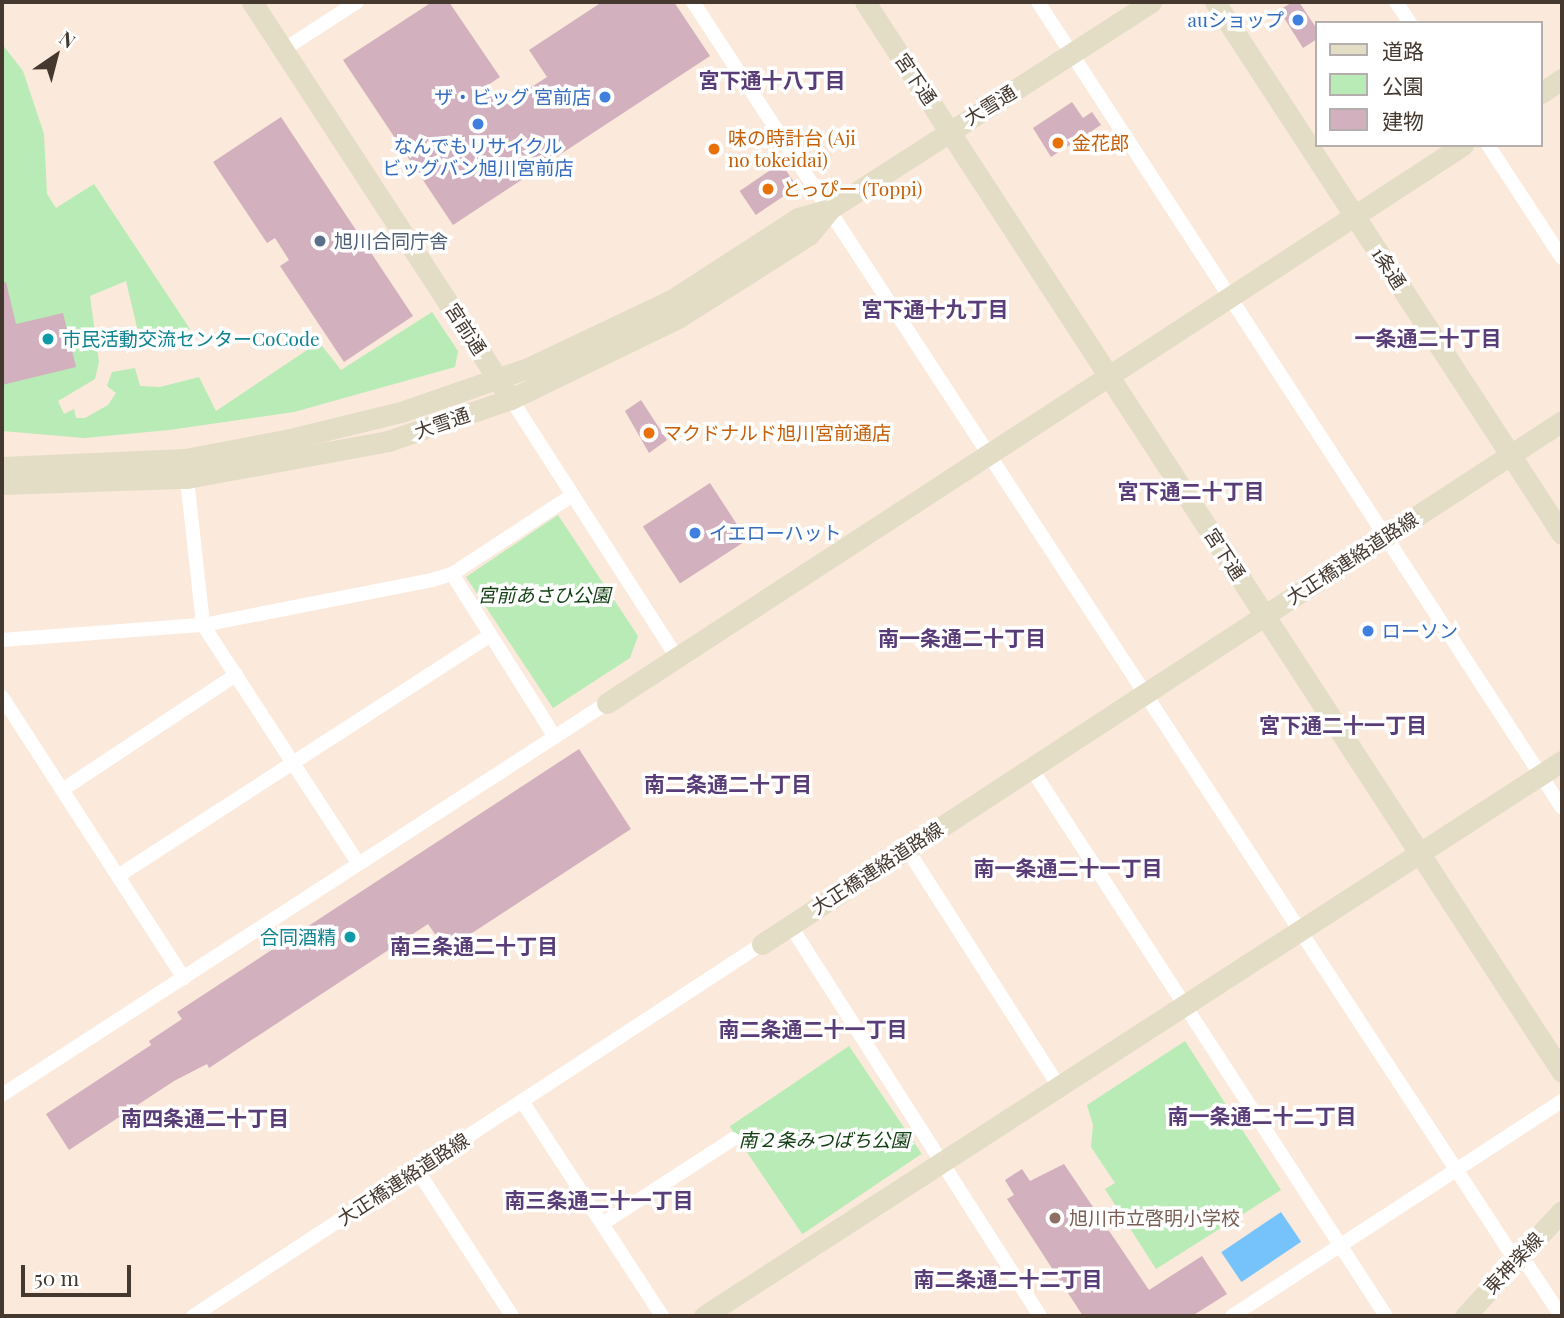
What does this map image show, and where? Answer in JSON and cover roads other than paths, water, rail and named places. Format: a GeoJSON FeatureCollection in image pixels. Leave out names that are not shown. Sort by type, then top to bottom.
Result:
{"type":"FeatureCollection","features":[{"type":"Feature","properties":{"kind":"street","name":"宮前通"},"geometry":{"type":"LineString","coordinates":[[252,2],[677,658]]}},
{"type":"Feature","properties":{"kind":"street"},"geometry":{"type":"LineString","coordinates":[[283,50],[357,2]]}},
{"type":"Feature","properties":{"kind":"street"},"geometry":{"type":"LineString","coordinates":[[693,2],[1303,932],[1455,1170],[1561,1316]]}},
{"type":"Feature","properties":{"kind":"street","name":"宮下通"},"geometry":{"type":"LineString","coordinates":[[865,2],[1562,1072]]}},
{"type":"Feature","properties":{"kind":"street"},"geometry":{"type":"LineString","coordinates":[[1038,2],[1562,808]]}},
{"type":"Feature","properties":{"kind":"street","name":"大雪通"},"geometry":{"type":"LineString","coordinates":[[2,484],[111,484],[344,428],[499,380],[673,299],[798,219],[830,209],[1151,2]]}},
{"type":"Feature","properties":{"kind":"street","name":"1条通"},"geometry":{"type":"LineString","coordinates":[[1215,2],[1562,534]]}},
{"type":"Feature","properties":{"kind":"street"},"geometry":{"type":"LineString","coordinates":[[1396,2],[1409,21]]}},
{"type":"Feature","properties":{"kind":"street"},"geometry":{"type":"LineString","coordinates":[[1543,92],[1562,79]]}},
{"type":"Feature","properties":{"kind":"street"},"geometry":{"type":"LineString","coordinates":[[2,1096],[1110,378],[1460,147]]}},
{"type":"Feature","properties":{"kind":"street"},"geometry":{"type":"LineString","coordinates":[[1489,147],[1562,258]]}},
{"type":"Feature","properties":{"kind":"street","name":"大雪通"},"geometry":{"type":"LineString","coordinates":[[2,467],[180,466],[388,441],[511,399],[678,318],[808,235],[830,209]]}},
{"type":"Feature","properties":{"kind":"street","name":"大正橋連絡道路線"},"geometry":{"type":"LineString","coordinates":[[192,1316],[1562,421]]}},
{"type":"Feature","properties":{"kind":"street"},"geometry":{"type":"LineString","coordinates":[[2,453],[180,466],[203,625],[359,864]]}},
{"type":"Feature","properties":{"kind":"street"},"geometry":{"type":"LineString","coordinates":[[2,492],[111,484]]}},
{"type":"Feature","properties":{"kind":"street"},"geometry":{"type":"LineString","coordinates":[[2,640],[203,625],[452,574],[571,496]]}},
{"type":"Feature","properties":{"kind":"street"},"geometry":{"type":"LineString","coordinates":[[452,574],[555,737]]}},
{"type":"Feature","properties":{"kind":"street"},"geometry":{"type":"LineString","coordinates":[[118,876],[490,635]]}},
{"type":"Feature","properties":{"kind":"street"},"geometry":{"type":"LineString","coordinates":[[62,790],[236,676]]}},
{"type":"Feature","properties":{"kind":"street"},"geometry":{"type":"LineString","coordinates":[[2,697],[184,978]]}},
{"type":"Feature","properties":{"kind":"street"},"geometry":{"type":"LineString","coordinates":[[704,1316],[1061,1090],[1562,761]]}},
{"type":"Feature","properties":{"kind":"street"},"geometry":{"type":"LineString","coordinates":[[1031,768],[1342,1244],[1386,1316]]}},
{"type":"Feature","properties":{"kind":"street"},"geometry":{"type":"LineString","coordinates":[[907,849],[1061,1090]]}},
{"type":"Feature","properties":{"kind":"street"},"geometry":{"type":"LineString","coordinates":[[790,925],[1040,1316]]}},
{"type":"Feature","properties":{"kind":"street"},"geometry":{"type":"LineString","coordinates":[[522,1101],[662,1316]]}},
{"type":"Feature","properties":{"kind":"street"},"geometry":{"type":"LineString","coordinates":[[1232,1316],[1562,1101]]}},
{"type":"Feature","properties":{"kind":"street"},"geometry":{"type":"LineString","coordinates":[[602,1224],[733,1139]]}},
{"type":"Feature","properties":{"kind":"street"},"geometry":{"type":"LineString","coordinates":[[417,1170],[512,1316]]}},
{"type":"Feature","properties":{"kind":"street","name":"東神楽線"},"geometry":{"type":"LineString","coordinates":[[1465,1316],[1562,1211]]}},
{"type":"Feature","properties":{"kind":"water"},"geometry":{"type":"Polygon","coordinates":[[[1281,1212],[1301,1242],[1241,1282],[1221,1252],[1281,1212]]]}},
{"type":"Feature","properties":{"kind":"place","name":"auショップ"},"geometry":{"type":"Point","coordinates":[1298,20]}},
{"type":"Feature","properties":{"kind":"place","name":"ザ・ビッグ 宮前店"},"geometry":{"type":"Point","coordinates":[605,97]}},
{"type":"Feature","properties":{"kind":"place","name":"なんでもリサイクル ビッグバン旭川宮前店"},"geometry":{"type":"Point","coordinates":[478,124]}},
{"type":"Feature","properties":{"kind":"place","name":"金花郎"},"geometry":{"type":"Point","coordinates":[1058,143]}},
{"type":"Feature","properties":{"kind":"place","name":"味の時計台 (Aji no tokeidai)"},"geometry":{"type":"Point","coordinates":[714,149]}},
{"type":"Feature","properties":{"kind":"place","name":"とっぴー (Toppi)"},"geometry":{"type":"Point","coordinates":[768,189]}},
{"type":"Feature","properties":{"kind":"place","name":"旭川合同庁舎"},"geometry":{"type":"Point","coordinates":[320,241]}},
{"type":"Feature","properties":{"kind":"place","name":"市民活動交流センターCoCode"},"geometry":{"type":"Point","coordinates":[48,339]}},
{"type":"Feature","properties":{"kind":"place","name":"マクドナルド旭川宮前通店"},"geometry":{"type":"Point","coordinates":[649,433]}},
{"type":"Feature","properties":{"kind":"place","name":"イエローハット"},"geometry":{"type":"Point","coordinates":[695,533]}},
{"type":"Feature","properties":{"kind":"place","name":"ローソン"},"geometry":{"type":"Point","coordinates":[1368,631]}},
{"type":"Feature","properties":{"kind":"place","name":"合同酒精"},"geometry":{"type":"Point","coordinates":[350,937]}},
{"type":"Feature","properties":{"kind":"place","name":"旭川市立啓明小学校"},"geometry":{"type":"Point","coordinates":[1055,1218]}},
{"type":"Feature","properties":{"kind":"district","name":"宮下通十八丁目"},"geometry":{"type":"Point","coordinates":[772,79]}},
{"type":"Feature","properties":{"kind":"district","name":"宮下通十九丁目"},"geometry":{"type":"Point","coordinates":[935,308]}},
{"type":"Feature","properties":{"kind":"district","name":"一条通二十丁目"},"geometry":{"type":"Point","coordinates":[1428,337]}},
{"type":"Feature","properties":{"kind":"district","name":"宮下通二十丁目"},"geometry":{"type":"Point","coordinates":[1191,490]}},
{"type":"Feature","properties":{"kind":"district","name":"南一条通二十丁目"},"geometry":{"type":"Point","coordinates":[962,637]}},
{"type":"Feature","properties":{"kind":"district","name":"宮下通二十一丁目"},"geometry":{"type":"Point","coordinates":[1343,724]}},
{"type":"Feature","properties":{"kind":"district","name":"南二条通二十丁目"},"geometry":{"type":"Point","coordinates":[728,783]}},
{"type":"Feature","properties":{"kind":"district","name":"南一条通二十一丁目"},"geometry":{"type":"Point","coordinates":[1068,867]}},
{"type":"Feature","properties":{"kind":"district","name":"南三条通二十丁目"},"geometry":{"type":"Point","coordinates":[474,945]}},
{"type":"Feature","properties":{"kind":"district","name":"南二条通二十一丁目"},"geometry":{"type":"Point","coordinates":[813,1028]}},
{"type":"Feature","properties":{"kind":"district","name":"南一条通二十二丁目"},"geometry":{"type":"Point","coordinates":[1262,1115]}},
{"type":"Feature","properties":{"kind":"district","name":"南四条通二十丁目"},"geometry":{"type":"Point","coordinates":[205,1117]}},
{"type":"Feature","properties":{"kind":"district","name":"南三条通二十一丁目"},"geometry":{"type":"Point","coordinates":[599,1199]}},
{"type":"Feature","properties":{"kind":"district","name":"南二条通二十二丁目"},"geometry":{"type":"Point","coordinates":[1008,1278]}},
{"type":"Feature","properties":{"kind":"park label","name":"宮前あさひ公園"},"geometry":{"type":"Point","coordinates":[544,595]}},
{"type":"Feature","properties":{"kind":"park label","name":"南２条みつばち公園"},"geometry":{"type":"Point","coordinates":[824,1140]}}]}
